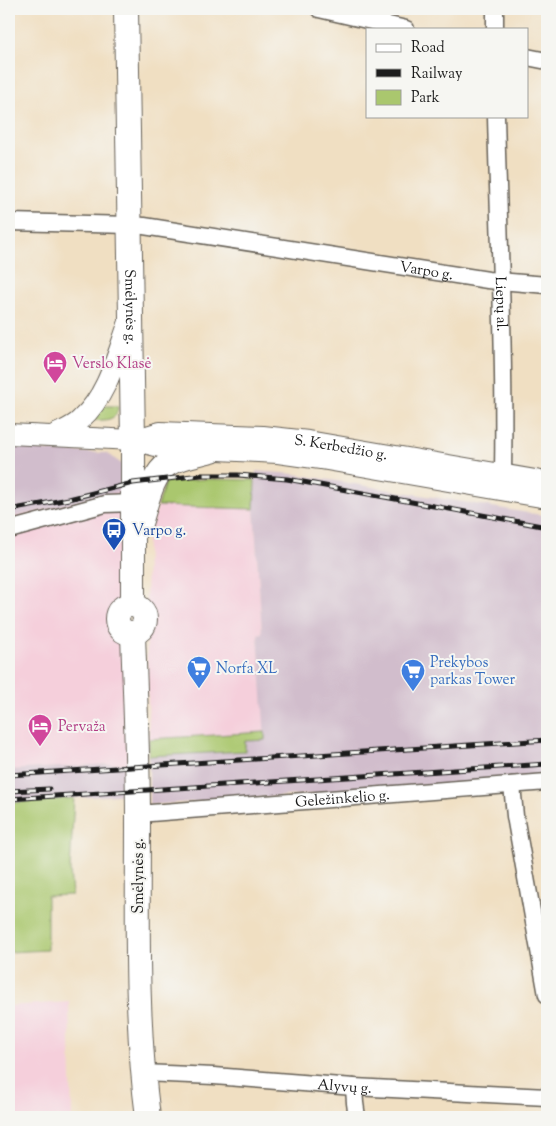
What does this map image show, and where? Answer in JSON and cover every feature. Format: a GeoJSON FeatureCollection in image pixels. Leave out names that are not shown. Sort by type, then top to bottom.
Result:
{"type":"FeatureCollection","features":[{"type":"Feature","properties":{"kind":"highway","name":"Smėlynės g."},"geometry":{"type":"LineString","coordinates":[[126,9],[134,440],[134,544],[132,605],[124,607],[118,613],[117,622],[121,629],[133,634],[138,814],[138,954],[143,1073],[148,1117]]}},
{"type":"Feature","properties":{"kind":"highway"},"geometry":{"type":"LineString","coordinates":[[134,544],[149,492],[162,469],[182,458],[212,450]]}},
{"type":"Feature","properties":{"kind":"main road"},"geometry":{"type":"LineString","coordinates":[[53,436],[80,420],[96,402],[110,374],[131,315]]}},
{"type":"Feature","properties":{"kind":"main road","name":"S. Kerbedžio g."},"geometry":{"type":"LineString","coordinates":[[134,440],[160,432],[263,436],[308,441],[501,482],[547,498]]}},
{"type":"Feature","properties":{"kind":"main road","name":"S. Kerbedžio g."},"geometry":{"type":"LineString","coordinates":[[9,434],[134,440],[160,447],[278,453],[501,482],[547,482]]}},
{"type":"Feature","properties":{"kind":"street"},"geometry":{"type":"LineString","coordinates":[[319,9],[402,28]]}},
{"type":"Feature","properties":{"kind":"street"},"geometry":{"type":"LineString","coordinates":[[495,9],[495,28]]}},
{"type":"Feature","properties":{"kind":"street"},"geometry":{"type":"LineString","coordinates":[[528,57],[547,61]]}},
{"type":"Feature","properties":{"kind":"street","name":"Liepų al."},"geometry":{"type":"LineString","coordinates":[[496,118],[504,393],[501,482]]}},
{"type":"Feature","properties":{"kind":"street","name":"Varpo g."},"geometry":{"type":"LineString","coordinates":[[9,222],[130,225],[500,281],[547,285]]}},
{"type":"Feature","properties":{"kind":"street"},"geometry":{"type":"LineString","coordinates":[[9,530],[105,504],[133,503]]}},
{"type":"Feature","properties":{"kind":"street","name":"Geležinkelio g."},"geometry":{"type":"LineString","coordinates":[[138,814],[547,782]]}},
{"type":"Feature","properties":{"kind":"street"},"geometry":{"type":"LineString","coordinates":[[512,785],[515,816],[547,995]]}},
{"type":"Feature","properties":{"kind":"street","name":"Alyvų g."},"geometry":{"type":"LineString","coordinates":[[143,1073],[547,1097]]}},
{"type":"Feature","properties":{"kind":"street"},"geometry":{"type":"LineString","coordinates":[[354,1087],[354,1103],[358,1117]]}},
{"type":"Feature","properties":{"kind":"shaded area"},"geometry":{"type":"Polygon","coordinates":[[[9,445],[50,451],[106,453],[122,464],[122,491],[9,518],[9,445]]]}},
{"type":"Feature","properties":{"kind":"shaded area"},"geometry":{"type":"Polygon","coordinates":[[[256,471],[295,474],[547,516],[547,779],[149,805],[149,756],[245,751],[244,741],[265,740],[258,634],[262,633],[254,509],[256,471]]]}},
{"type":"Feature","properties":{"kind":"shaded area"},"geometry":{"type":"Polygon","coordinates":[[[122,491],[123,594],[118,605],[110,611],[110,625],[119,633],[124,643],[129,763],[9,770],[9,518],[122,491]]]}},
{"type":"Feature","properties":{"kind":"shaded area"},"geometry":{"type":"Polygon","coordinates":[[[158,506],[254,509],[262,633],[258,634],[265,732],[149,739],[146,617],[147,537],[158,506]]]}},
{"type":"Feature","properties":{"kind":"shaded area"},"geometry":{"type":"Polygon","coordinates":[[[129,763],[130,794],[9,803],[9,770],[129,763]]]}},
{"type":"Feature","properties":{"kind":"shaded area"},"geometry":{"type":"Polygon","coordinates":[[[69,1002],[72,1117],[9,1117],[9,1006],[69,1002]]]}},
{"type":"Feature","properties":{"kind":"green space"},"geometry":{"type":"Polygon","coordinates":[[[100,406],[118,406],[112,418],[88,420],[100,406]]]}},
{"type":"Feature","properties":{"kind":"green space"},"geometry":{"type":"Polygon","coordinates":[[[205,479],[255,480],[254,509],[158,506],[165,482],[205,479]]]}},
{"type":"Feature","properties":{"kind":"green space"},"geometry":{"type":"Polygon","coordinates":[[[265,732],[265,740],[245,741],[245,751],[149,756],[149,739],[265,732]]]}},
{"type":"Feature","properties":{"kind":"green space"},"geometry":{"type":"Polygon","coordinates":[[[74,798],[70,870],[72,895],[47,896],[47,950],[9,952],[9,803],[74,798]]]}},
{"type":"Feature","properties":{"kind":"railway"},"geometry":{"type":"LineString","coordinates":[[9,510],[69,499],[133,483],[201,475],[238,475],[287,479],[547,527]]}},
{"type":"Feature","properties":{"kind":"railway"},"geometry":{"type":"LineString","coordinates":[[9,775],[547,740]]}},
{"type":"Feature","properties":{"kind":"railway"},"geometry":{"type":"LineString","coordinates":[[9,799],[547,764]]}},
{"type":"Feature","properties":{"kind":"railway"},"geometry":{"type":"LineString","coordinates":[[9,791],[49,789]]}},
{"type":"Feature","properties":{"kind":"place","name":"Verslo Klasė"},"geometry":{"type":"Point","coordinates":[55,384]}},
{"type":"Feature","properties":{"kind":"place","name":"Varpo g."},"geometry":{"type":"Point","coordinates":[114,551]}},
{"type":"Feature","properties":{"kind":"place","name":"Norfa XL"},"geometry":{"type":"Point","coordinates":[199,689]}},
{"type":"Feature","properties":{"kind":"place","name":"Prekybos parkas Tower"},"geometry":{"type":"Point","coordinates":[413,692]}},
{"type":"Feature","properties":{"kind":"place","name":"Pervaža"},"geometry":{"type":"Point","coordinates":[40,747]}}]}
